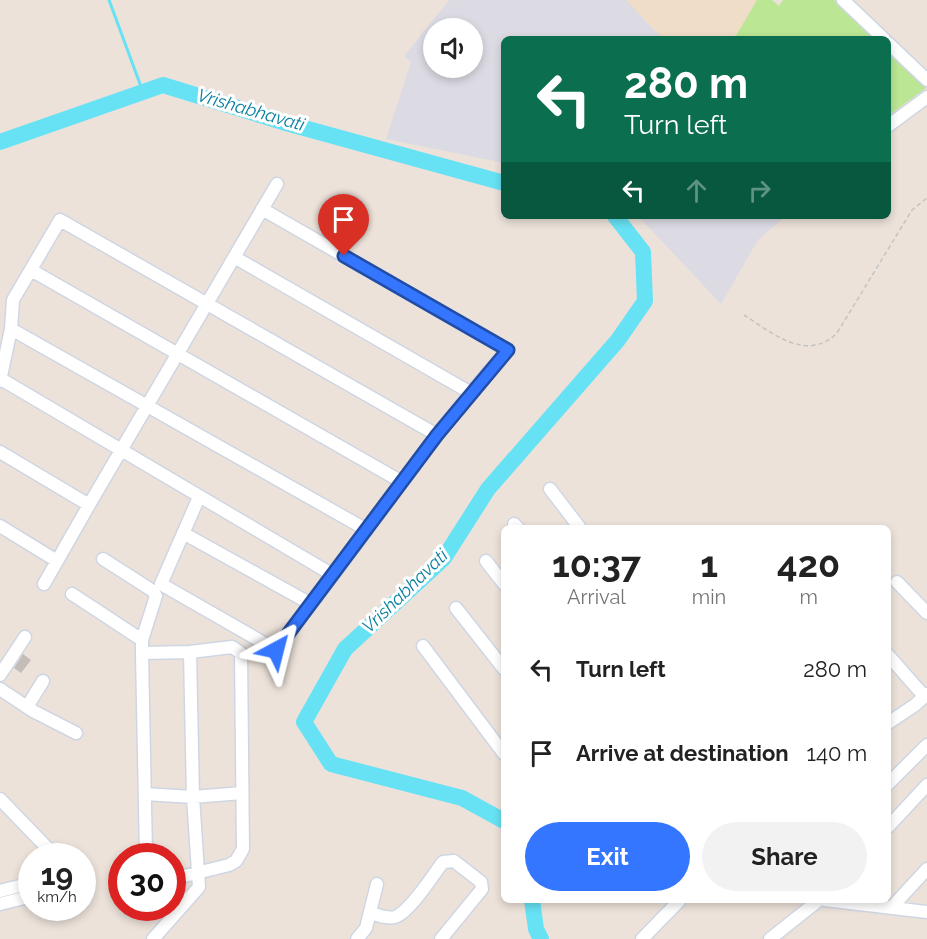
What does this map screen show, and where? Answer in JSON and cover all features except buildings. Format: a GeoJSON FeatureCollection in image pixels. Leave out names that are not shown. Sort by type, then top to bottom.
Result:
{"type":"FeatureCollection","features":[{"type":"Feature","properties":{"kind":"street"},"geometry":{"type":"LineString","coordinates":[[843,0],[881,36]]}},
{"type":"Feature","properties":{"kind":"street"},"geometry":{"type":"LineString","coordinates":[[891,46],[927,80]]}},
{"type":"Feature","properties":{"kind":"street"},"geometry":{"type":"LineString","coordinates":[[891,124],[927,97]]}},
{"type":"Feature","properties":{"kind":"street"},"geometry":{"type":"LineString","coordinates":[[44,584],[277,184]]}},
{"type":"Feature","properties":{"kind":"street"},"geometry":{"type":"LineString","coordinates":[[199,497],[161,584],[276,650],[437,435],[508,350],[262,209]]}},
{"type":"Feature","properties":{"kind":"street"},"geometry":{"type":"LineString","coordinates":[[333,575],[1,380],[11,329],[13,300],[60,220],[437,435]]}},
{"type":"Feature","properties":{"kind":"street"},"geometry":{"type":"LineString","coordinates":[[234,257],[471,393]]}},
{"type":"Feature","properties":{"kind":"street"},"geometry":{"type":"LineString","coordinates":[[31,270],[402,482]]}},
{"type":"Feature","properties":{"kind":"street"},"geometry":{"type":"LineString","coordinates":[[11,329],[367,530]]}},
{"type":"Feature","properties":{"kind":"street"},"geometry":{"type":"LineString","coordinates":[[0,452],[89,505]]}},
{"type":"Feature","properties":{"kind":"street"},"geometry":{"type":"LineString","coordinates":[[550,489],[578,525]]}},
{"type":"Feature","properties":{"kind":"street"},"geometry":{"type":"LineString","coordinates":[[0,526],[57,561]]}},
{"type":"Feature","properties":{"kind":"street"},"geometry":{"type":"LineString","coordinates":[[183,533],[311,604]]}},
{"type":"Feature","properties":{"kind":"street"},"geometry":{"type":"LineString","coordinates":[[103,559],[155,593],[155,604],[142,646],[147,843]]}},
{"type":"Feature","properties":{"kind":"street"},"geometry":{"type":"LineString","coordinates":[[486,561],[501,580]]}},
{"type":"Feature","properties":{"kind":"street"},"geometry":{"type":"LineString","coordinates":[[897,582],[927,614]]}},
{"type":"Feature","properties":{"kind":"street"},"geometry":{"type":"LineString","coordinates":[[72,594],[142,646],[190,652],[232,647],[242,653],[242,853],[229,865],[186,877]]}},
{"type":"Feature","properties":{"kind":"street"},"geometry":{"type":"LineString","coordinates":[[456,608],[501,665]]}},
{"type":"Feature","properties":{"kind":"street"},"geometry":{"type":"LineString","coordinates":[[0,675],[25,637]]}},
{"type":"Feature","properties":{"kind":"street"},"geometry":{"type":"LineString","coordinates":[[423,646],[501,750]]}},
{"type":"Feature","properties":{"kind":"street"},"geometry":{"type":"LineString","coordinates":[[156,938],[196,894],[199,887],[193,797],[190,652]]}},
{"type":"Feature","properties":{"kind":"street"},"geometry":{"type":"LineString","coordinates":[[891,658],[926,695],[891,721]]}},
{"type":"Feature","properties":{"kind":"street"},"geometry":{"type":"LineString","coordinates":[[27,707],[43,681]]}},
{"type":"Feature","properties":{"kind":"street"},"geometry":{"type":"LineString","coordinates":[[0,689],[76,734]]}},
{"type":"Feature","properties":{"kind":"street"},"geometry":{"type":"LineString","coordinates":[[891,781],[927,745]]}},
{"type":"Feature","properties":{"kind":"street"},"geometry":{"type":"LineString","coordinates":[[891,824],[927,786]]}},
{"type":"Feature","properties":{"kind":"street"},"geometry":{"type":"LineString","coordinates":[[145,794],[193,797],[242,793]]}},
{"type":"Feature","properties":{"kind":"street"},"geometry":{"type":"LineString","coordinates":[[0,799],[42,843]]}},
{"type":"Feature","properties":{"kind":"street"},"geometry":{"type":"LineString","coordinates":[[371,913],[384,917],[395,917],[404,911],[443,862],[450,860],[481,882],[482,889],[441,939]]}},
{"type":"Feature","properties":{"kind":"street"},"geometry":{"type":"LineString","coordinates":[[892,907],[927,869]]}},
{"type":"Feature","properties":{"kind":"street"},"geometry":{"type":"LineString","coordinates":[[357,939],[366,928],[377,884]]}},
{"type":"Feature","properties":{"kind":"street"},"geometry":{"type":"LineString","coordinates":[[0,891],[18,887]]}},
{"type":"Feature","properties":{"kind":"street"},"geometry":{"type":"LineString","coordinates":[[0,904],[18,900]]}},
{"type":"Feature","properties":{"kind":"street"},"geometry":{"type":"LineString","coordinates":[[642,939],[654,934],[678,903]]}},
{"type":"Feature","properties":{"kind":"street"},"geometry":{"type":"LineString","coordinates":[[770,939],[815,903]]}},
{"type":"Feature","properties":{"kind":"street"},"geometry":{"type":"LineString","coordinates":[[854,903],[927,912]]}},
{"type":"Feature","properties":{"kind":"street"},"geometry":{"type":"LineString","coordinates":[[452,927],[458,939]]}},
{"type":"Feature","properties":{"kind":"path"},"geometry":{"type":"LineString","coordinates":[[744,315],[786,342],[819,346],[829,341],[837,333],[912,210],[927,198]]}},
{"type":"Feature","properties":{"kind":"shaded area"},"geometry":{"type":"Polygon","coordinates":[[[449,0],[626,0],[660,36],[501,36],[501,162],[386,139],[411,62],[404,56],[423,32],[423,78],[483,78],[483,18],[435,18],[449,0]]]}},
{"type":"Feature","properties":{"kind":"shaded area"},"geometry":{"type":"Polygon","coordinates":[[[626,0],[757,0],[736,36],[660,36],[626,0]]]}},
{"type":"Feature","properties":{"kind":"shaded area"},"geometry":{"type":"Polygon","coordinates":[[[641,219],[782,219],[758,240],[721,304],[641,219]]]}},
{"type":"Feature","properties":{"kind":"green space"},"geometry":{"type":"Polygon","coordinates":[[[757,0],[772,0],[779,6],[783,0],[834,0],[872,36],[736,36],[757,0]]]}},
{"type":"Feature","properties":{"kind":"green space"},"geometry":{"type":"Polygon","coordinates":[[[891,55],[926,88],[891,114],[891,55]]]}},
{"type":"Feature","properties":{"kind":"waterway"},"geometry":{"type":"LineString","coordinates":[[109,0],[143,92]]}},
{"type":"Feature","properties":{"kind":"waterway","name":"Vrishabhavati"},"geometry":{"type":"LineString","coordinates":[[0,142],[163,85],[286,123],[501,182]]}},
{"type":"Feature","properties":{"kind":"waterway","name":"Vrishabhavati"},"geometry":{"type":"LineString","coordinates":[[501,819],[462,798],[331,764],[304,722],[345,649],[444,558],[488,489],[618,340],[645,301],[643,252],[617,219]]}},
{"type":"Feature","properties":{"kind":"waterway","name":"Vrishabhavati"},"geometry":{"type":"LineString","coordinates":[[532,903],[536,929],[541,939]]}},
{"type":"Feature","properties":{"kind":"route"},"geometry":{"type":"LineString","coordinates":[[276,650],[437,435],[508,350],[344,256]]}}]}
